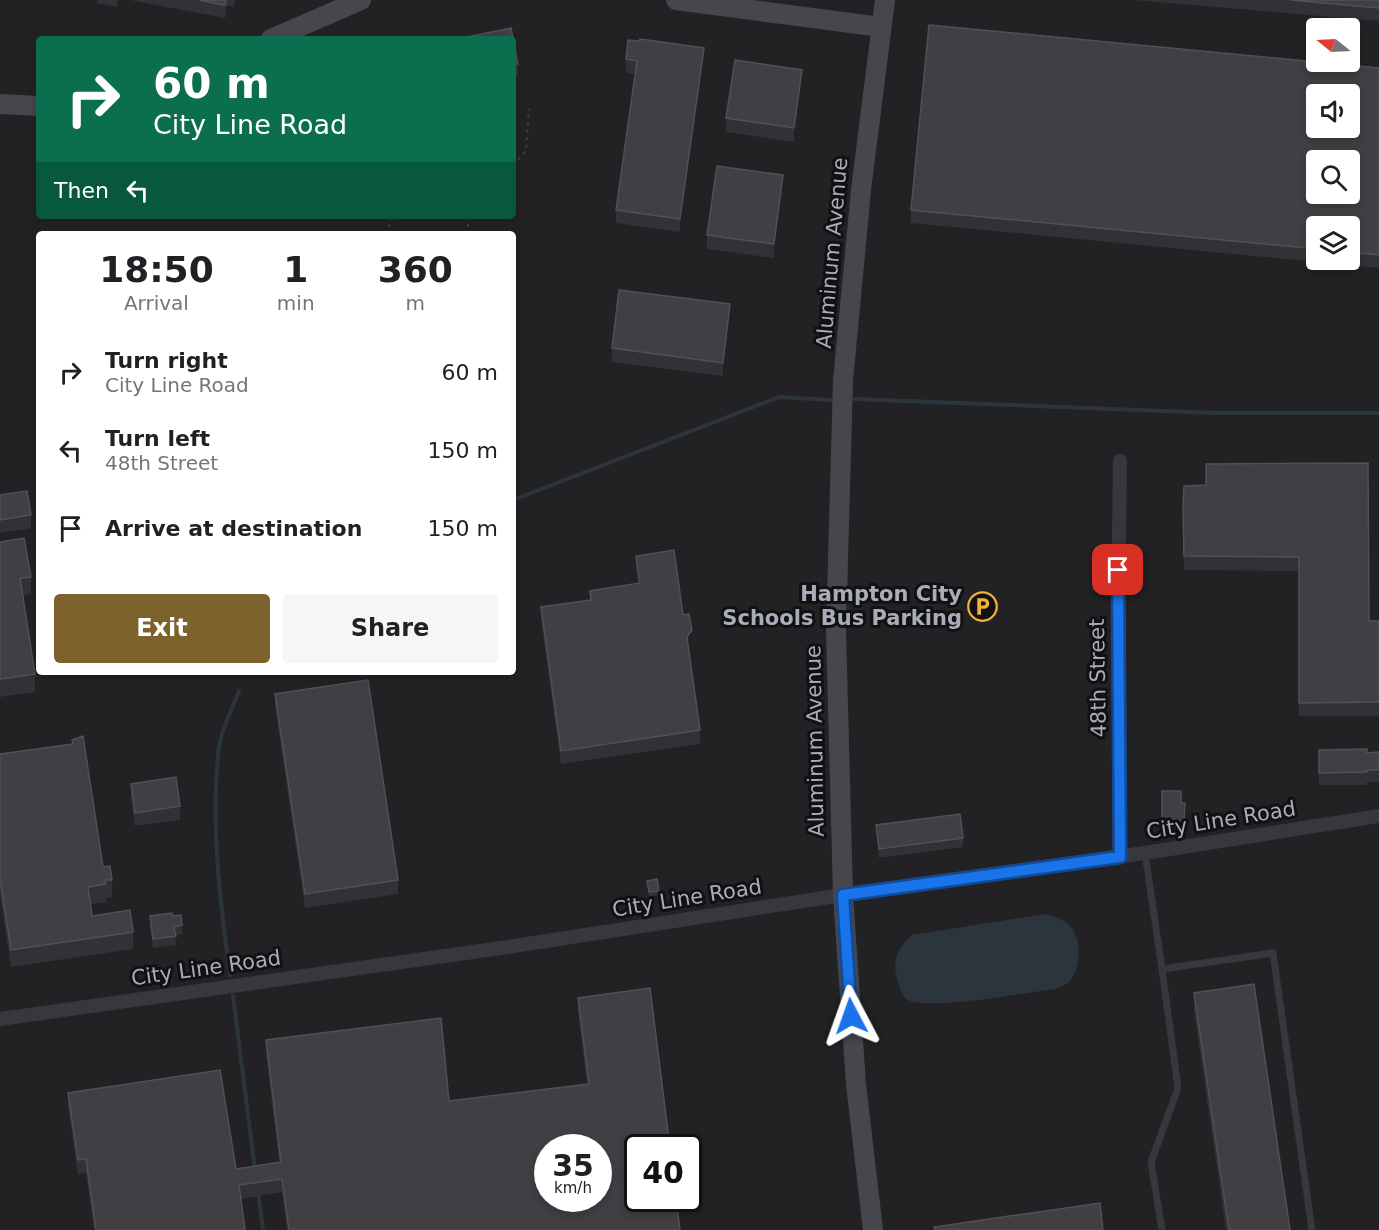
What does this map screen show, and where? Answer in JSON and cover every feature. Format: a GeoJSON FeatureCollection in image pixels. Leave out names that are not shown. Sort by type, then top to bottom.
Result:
{"type":"FeatureCollection","features":[{"type":"Feature","properties":{"kind":"street"},"geometry":{"type":"LineString","coordinates":[[278,36],[361,0]]}},
{"type":"Feature","properties":{"kind":"street"},"geometry":{"type":"LineString","coordinates":[[676,0],[881,27]]}},
{"type":"Feature","properties":{"kind":"street","name":"Aluminum Avenue"},"geometry":{"type":"LineString","coordinates":[[873,1230],[856,1084],[843,895],[836,631],[843,381],[861,190],[885,0]]}},
{"type":"Feature","properties":{"kind":"street"},"geometry":{"type":"LineString","coordinates":[[0,104],[36,106]]}},
{"type":"Feature","properties":{"kind":"street","name":"48th Street"},"geometry":{"type":"LineString","coordinates":[[1120,462],[1118,610],[1120,857]]}},
{"type":"Feature","properties":{"kind":"street","name":"City Line Road"},"geometry":{"type":"LineString","coordinates":[[0,1018],[527,944],[843,895],[1120,857],[1379,816]]}},
{"type":"Feature","properties":{"kind":"lane"},"geometry":{"type":"LineString","coordinates":[[1145,853],[1178,1088],[1151,1162],[1162,1230]]}},
{"type":"Feature","properties":{"kind":"lane"},"geometry":{"type":"LineString","coordinates":[[1162,969],[1273,953],[1312,1230]]}},
{"type":"Feature","properties":{"kind":"path"},"geometry":{"type":"LineString","coordinates":[[516,162],[526,151],[529,109]]}},
{"type":"Feature","properties":{"kind":"shaded area"},"geometry":{"type":"Polygon","coordinates":[[[0,0],[1379,0],[1379,1230],[0,1230],[0,0]]]}},
{"type":"Feature","properties":{"kind":"shaded area"},"geometry":{"type":"Polygon","coordinates":[[[1045,914],[1065,922],[1074,931],[1076,937],[1077,965],[1073,977],[1065,985],[1056,989],[1003,997],[936,1003],[919,1003],[908,1000],[902,992],[896,975],[896,958],[900,948],[912,935],[1045,914]]]}},
{"type":"Feature","properties":{"kind":"building"},"geometry":{"type":"Polygon","coordinates":[[[199,0],[226,0],[225,5],[199,0]]]}},
{"type":"Feature","properties":{"kind":"building"},"geometry":{"type":"Polygon","coordinates":[[[1290,0],[1379,0],[1379,8],[1290,0]]]}},
{"type":"Feature","properties":{"kind":"building"},"geometry":{"type":"Polygon","coordinates":[[[929,25],[1306,61],[1306,72],[1360,72],[1360,66],[1379,68],[1379,255],[1360,253],[1360,216],[1306,216],[1306,248],[911,210],[929,25]]]}},
{"type":"Feature","properties":{"kind":"building"},"geometry":{"type":"Polygon","coordinates":[[[511,28],[513,36],[472,36],[511,28]]]}},
{"type":"Feature","properties":{"kind":"building"},"geometry":{"type":"Polygon","coordinates":[[[640,39],[704,48],[680,219],[616,210],[637,61],[626,59],[628,40],[639,41],[640,39]]]}},
{"type":"Feature","properties":{"kind":"building"},"geometry":{"type":"Polygon","coordinates":[[[735,60],[802,70],[794,128],[726,118],[735,60]]]}},
{"type":"Feature","properties":{"kind":"building"},"geometry":{"type":"Polygon","coordinates":[[[717,166],[783,175],[774,244],[707,235],[717,166]]]}},
{"type":"Feature","properties":{"kind":"building"},"geometry":{"type":"Polygon","coordinates":[[[619,290],[730,304],[723,363],[612,348],[619,290]]]}},
{"type":"Feature","properties":{"kind":"building"},"geometry":{"type":"Polygon","coordinates":[[[1368,463],[1369,621],[1379,621],[1379,702],[1299,703],[1299,557],[1184,556],[1184,486],[1206,485],[1206,464],[1368,463]]]}},
{"type":"Feature","properties":{"kind":"building"},"geometry":{"type":"Polygon","coordinates":[[[27,491],[31,515],[0,520],[0,495],[27,491]]]}},
{"type":"Feature","properties":{"kind":"building"},"geometry":{"type":"Polygon","coordinates":[[[24,538],[31,577],[20,578],[35,674],[0,679],[0,542],[24,538]]]}},
{"type":"Feature","properties":{"kind":"building"},"geometry":{"type":"Polygon","coordinates":[[[674,550],[683,615],[689,614],[692,630],[687,637],[700,730],[561,751],[541,607],[591,600],[590,591],[640,583],[636,556],[674,550]]]}},
{"type":"Feature","properties":{"kind":"building"},"geometry":{"type":"Polygon","coordinates":[[[368,680],[398,880],[305,894],[275,694],[368,680]]]}},
{"type":"Feature","properties":{"kind":"building"},"geometry":{"type":"Polygon","coordinates":[[[83,736],[103,867],[110,866],[112,880],[105,880],[106,884],[88,887],[92,916],[130,910],[133,932],[11,950],[0,878],[0,754],[73,744],[72,740],[83,736]]]}},
{"type":"Feature","properties":{"kind":"building"},"geometry":{"type":"Polygon","coordinates":[[[1367,749],[1367,753],[1379,752],[1379,770],[1319,773],[1319,750],[1367,749]]]}},
{"type":"Feature","properties":{"kind":"building"},"geometry":{"type":"Polygon","coordinates":[[[176,777],[180,806],[135,813],[131,784],[176,777]]]}},
{"type":"Feature","properties":{"kind":"building"},"geometry":{"type":"Polygon","coordinates":[[[1162,791],[1181,791],[1181,803],[1185,803],[1184,821],[1162,820],[1162,791]]]}},
{"type":"Feature","properties":{"kind":"building"},"geometry":{"type":"Polygon","coordinates":[[[960,814],[963,838],[879,849],[876,825],[960,814]]]}},
{"type":"Feature","properties":{"kind":"building"},"geometry":{"type":"Polygon","coordinates":[[[657,879],[659,891],[649,892],[647,881],[657,879]]]}},
{"type":"Feature","properties":{"kind":"building"},"geometry":{"type":"Polygon","coordinates":[[[172,913],[173,916],[181,915],[182,925],[174,927],[176,936],[153,939],[150,916],[172,913]]]}},
{"type":"Feature","properties":{"kind":"building"},"geometry":{"type":"Polygon","coordinates":[[[1254,984],[1290,1230],[1229,1230],[1194,993],[1254,984]]]}},
{"type":"Feature","properties":{"kind":"building"},"geometry":{"type":"Polygon","coordinates":[[[650,988],[668,1134],[624,1134],[624,1212],[678,1212],[680,1230],[289,1230],[282,1179],[239,1185],[245,1230],[96,1230],[86,1159],[78,1160],[68,1093],[220,1070],[236,1169],[281,1162],[266,1040],[441,1018],[449,1101],[589,1084],[578,998],[650,988]]]}},
{"type":"Feature","properties":{"kind":"building"},"geometry":{"type":"Polygon","coordinates":[[[1100,1203],[1103,1230],[935,1230],[934,1227],[1100,1203]]]}},
{"type":"Feature","properties":{"kind":"waterway"},"geometry":{"type":"LineString","coordinates":[[516,499],[779,397],[831,400]]}},
{"type":"Feature","properties":{"kind":"waterway"},"geometry":{"type":"LineString","coordinates":[[854,399],[1216,413],[1379,413]]}},
{"type":"Feature","properties":{"kind":"waterway"},"geometry":{"type":"LineString","coordinates":[[230,975],[220,890],[216,832],[216,775],[220,740],[239,691]]}},
{"type":"Feature","properties":{"kind":"waterway"},"geometry":{"type":"LineString","coordinates":[[233,996],[255,1170]]}},
{"type":"Feature","properties":{"kind":"waterway"},"geometry":{"type":"LineString","coordinates":[[258,1192],[263,1230]]}},
{"type":"Feature","properties":{"kind":"place","name":"Hampton City Schools Bus Parking"},"geometry":{"type":"Point","coordinates":[983,606]}},
{"type":"Feature","properties":{"kind":"route"},"geometry":{"type":"LineString","coordinates":[[851,1016],[843,895],[1120,857],[1118,570]]}}]}
